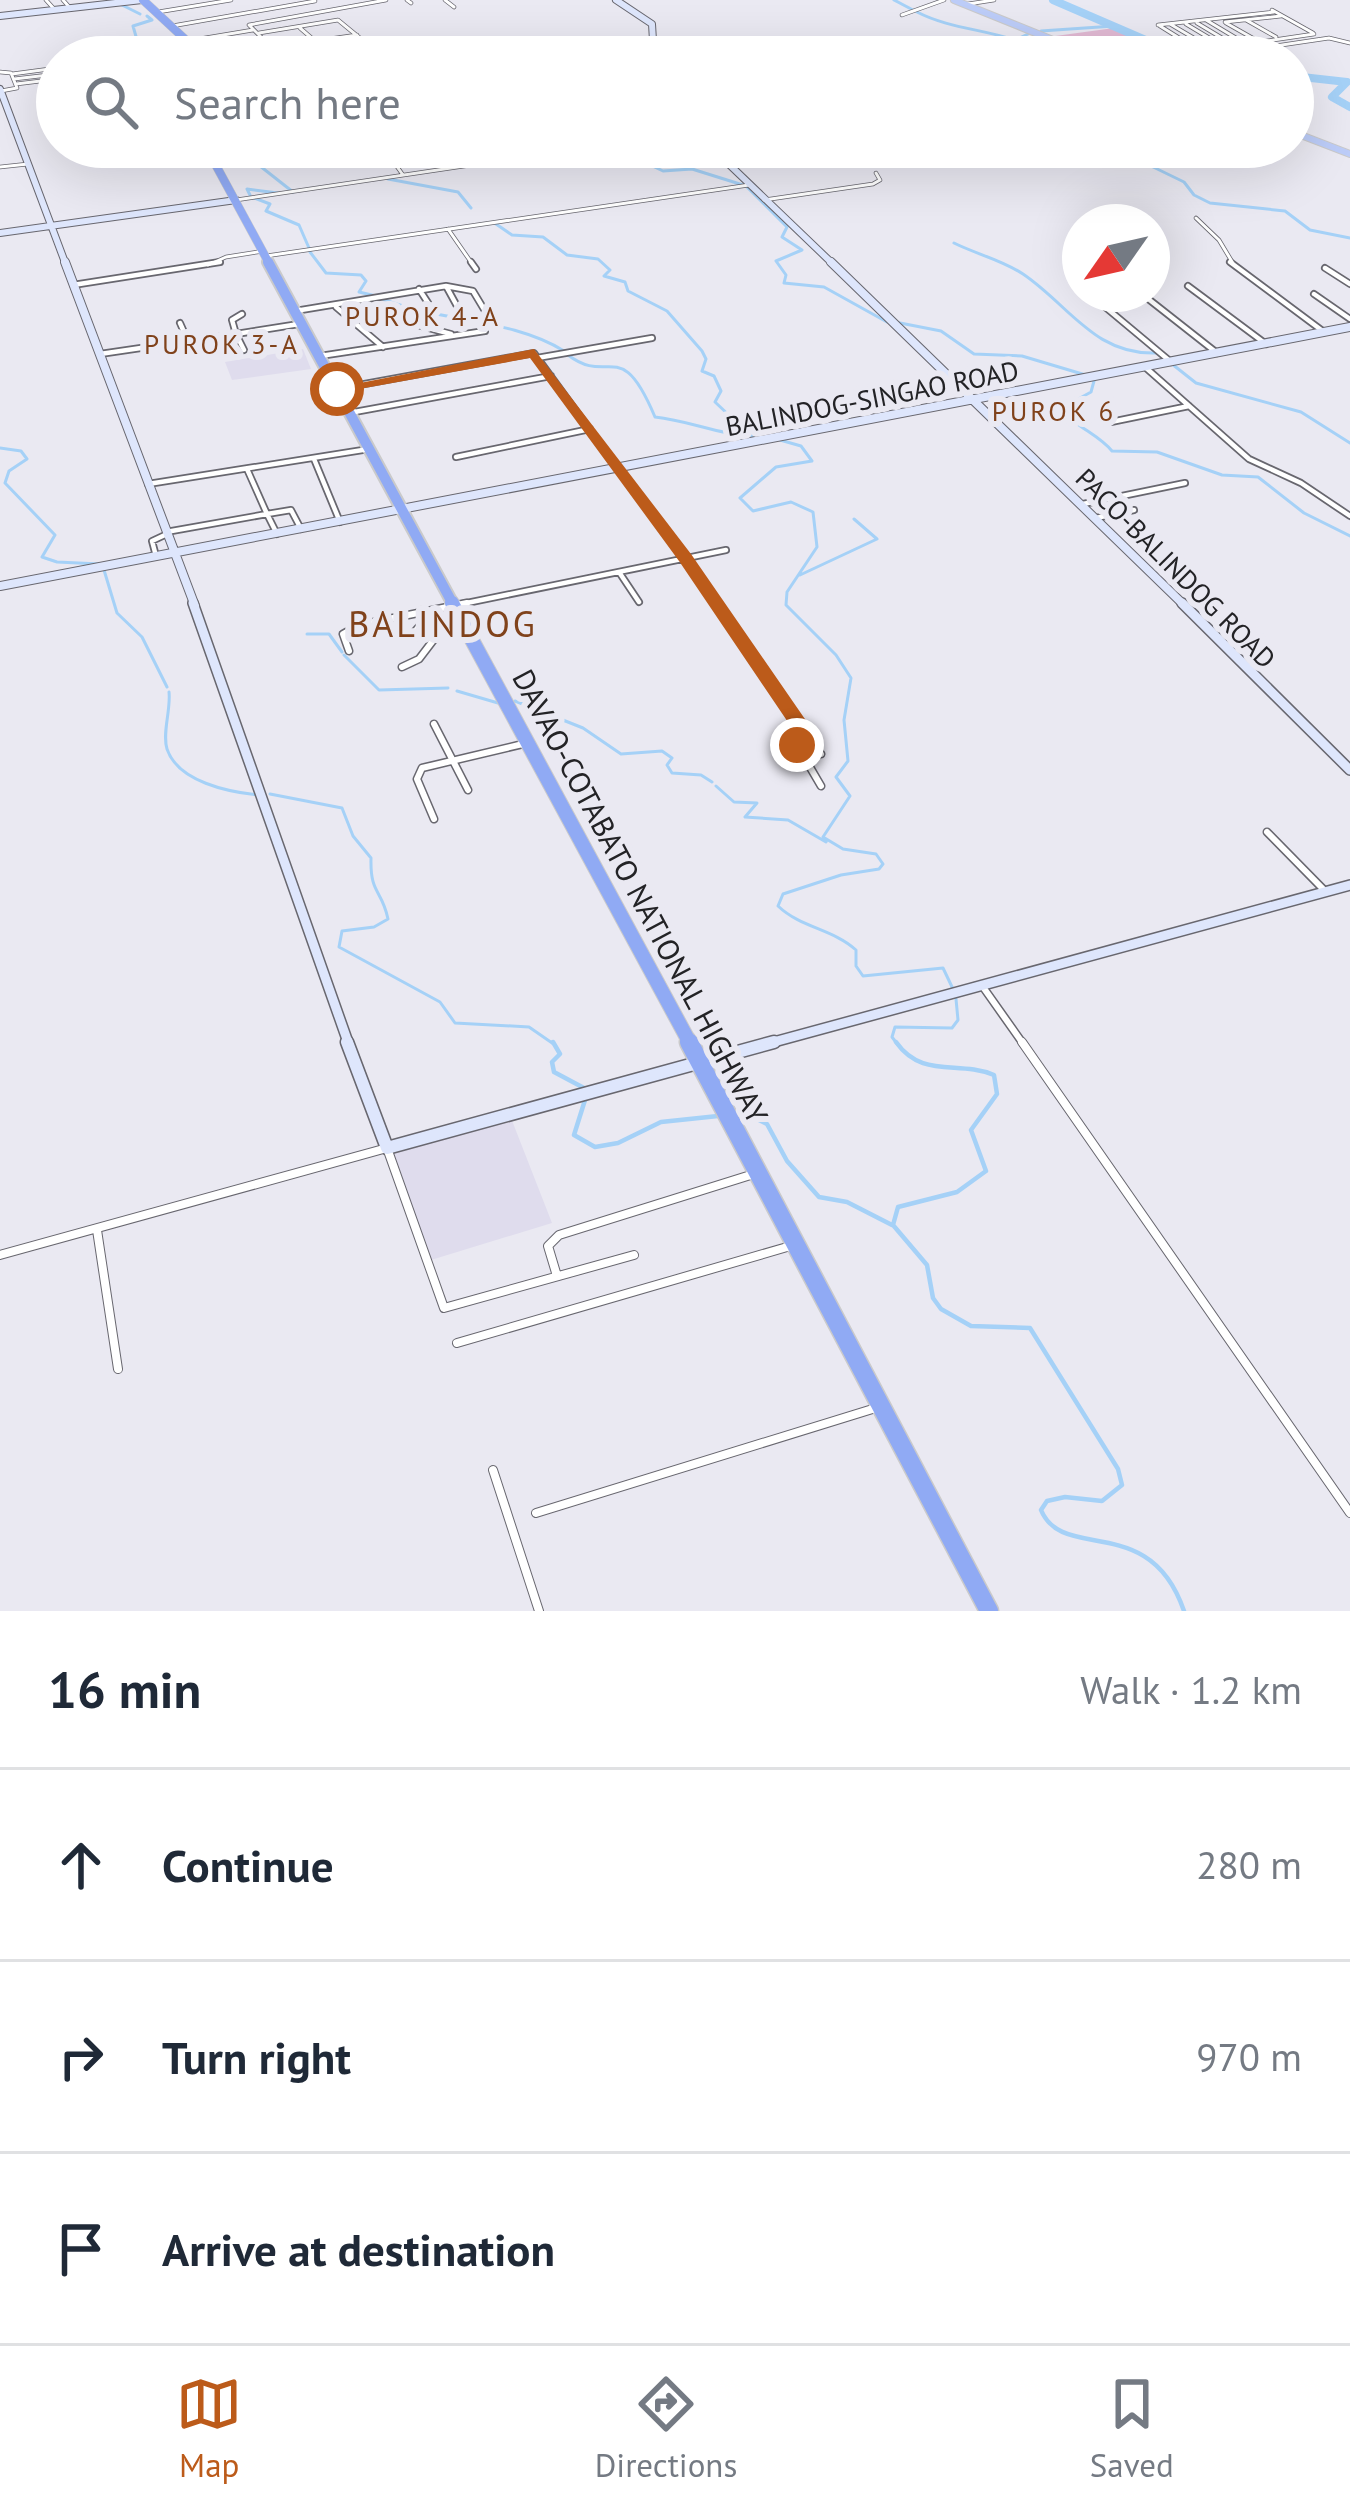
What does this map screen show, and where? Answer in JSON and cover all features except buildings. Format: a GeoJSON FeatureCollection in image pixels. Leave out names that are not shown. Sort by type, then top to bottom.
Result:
{"type":"FeatureCollection","features":[{"type":"Feature","properties":{"kind":"highway"},"geometry":{"type":"LineString","coordinates":[[142,0],[180,36]]}},
{"type":"Feature","properties":{"kind":"highway","name":"DAVAO-COTABATO NATIONAL HIGHWAY"},"geometry":{"type":"LineString","coordinates":[[218,168],[700,1062],[989,1611]]}},
{"type":"Feature","properties":{"kind":"main road"},"geometry":{"type":"LineString","coordinates":[[954,0],[1043,36]]}},
{"type":"Feature","properties":{"kind":"main road"},"geometry":{"type":"LineString","coordinates":[[1314,140],[1350,154]]}},
{"type":"Feature","properties":{"kind":"street"},"geometry":{"type":"LineString","coordinates":[[28,0],[38,12]]}},
{"type":"Feature","properties":{"kind":"street"},"geometry":{"type":"LineString","coordinates":[[46,0],[55,10]]}},
{"type":"Feature","properties":{"kind":"street"},"geometry":{"type":"LineString","coordinates":[[63,0],[71,9]]}},
{"type":"Feature","properties":{"kind":"street"},"geometry":{"type":"LineString","coordinates":[[0,16],[142,0]]}},
{"type":"Feature","properties":{"kind":"street"},"geometry":{"type":"LineString","coordinates":[[157,13],[231,0]]}},
{"type":"Feature","properties":{"kind":"street"},"geometry":{"type":"LineString","coordinates":[[260,36],[250,24],[384,0]]}},
{"type":"Feature","properties":{"kind":"street"},"geometry":{"type":"LineString","coordinates":[[445,0],[454,7]]}},
{"type":"Feature","properties":{"kind":"street"},"geometry":{"type":"LineString","coordinates":[[616,0],[652,24],[654,36]]}},
{"type":"Feature","properties":{"kind":"street"},"geometry":{"type":"LineString","coordinates":[[911,0],[934,4],[944,0]]}},
{"type":"Feature","properties":{"kind":"street"},"geometry":{"type":"LineString","coordinates":[[965,4],[976,0]]}},
{"type":"Feature","properties":{"kind":"street"},"geometry":{"type":"LineString","coordinates":[[965,4],[994,0]]}},
{"type":"Feature","properties":{"kind":"street"},"geometry":{"type":"LineString","coordinates":[[172,26],[315,1]]}},
{"type":"Feature","properties":{"kind":"street"},"geometry":{"type":"LineString","coordinates":[[902,15],[927,3]]}},
{"type":"Feature","properties":{"kind":"street"},"geometry":{"type":"LineString","coordinates":[[1174,36],[1158,25],[1271,10],[1322,39]]}},
{"type":"Feature","properties":{"kind":"street"},"geometry":{"type":"LineString","coordinates":[[1225,22],[1282,16]]}},
{"type":"Feature","properties":{"kind":"street"},"geometry":{"type":"LineString","coordinates":[[1218,18],[1249,36]]}},
{"type":"Feature","properties":{"kind":"street"},"geometry":{"type":"LineString","coordinates":[[241,36],[338,20],[357,35]]}},
{"type":"Feature","properties":{"kind":"street"},"geometry":{"type":"LineString","coordinates":[[1205,20],[1232,36]]}},
{"type":"Feature","properties":{"kind":"street"},"geometry":{"type":"LineString","coordinates":[[1246,20],[1274,36]]}},
{"type":"Feature","properties":{"kind":"street"},"geometry":{"type":"LineString","coordinates":[[1194,21],[1219,36]]}},
{"type":"Feature","properties":{"kind":"street"},"geometry":{"type":"LineString","coordinates":[[1182,22],[1206,36]]}},
{"type":"Feature","properties":{"kind":"street"},"geometry":{"type":"LineString","coordinates":[[1170,23],[1192,36]]}},
{"type":"Feature","properties":{"kind":"street"},"geometry":{"type":"LineString","coordinates":[[298,27],[310,36]]}},
{"type":"Feature","properties":{"kind":"street"},"geometry":{"type":"LineString","coordinates":[[1240,31],[1261,28]]}},
{"type":"Feature","properties":{"kind":"street"},"geometry":{"type":"LineString","coordinates":[[278,30],[285,36]]}},
{"type":"Feature","properties":{"kind":"street"},"geometry":{"type":"LineString","coordinates":[[1299,36],[1313,34]]}},
{"type":"Feature","properties":{"kind":"street"},"geometry":{"type":"LineString","coordinates":[[349,36],[357,35]]}},
{"type":"Feature","properties":{"kind":"street"},"geometry":{"type":"LineString","coordinates":[[1314,40],[1350,43]]}},
{"type":"Feature","properties":{"kind":"street"},"geometry":{"type":"LineString","coordinates":[[0,72],[14,81],[36,78]]}},
{"type":"Feature","properties":{"kind":"street"},"geometry":{"type":"LineString","coordinates":[[14,81],[36,78]]}},
{"type":"Feature","properties":{"kind":"street"},"geometry":{"type":"LineString","coordinates":[[14,81],[2,101],[245,740],[333,1004],[444,1308],[634,1255]]}},
{"type":"Feature","properties":{"kind":"street"},"geometry":{"type":"LineString","coordinates":[[0,167],[28,164]]}},
{"type":"Feature","properties":{"kind":"street"},"geometry":{"type":"LineString","coordinates":[[398,168],[403,175]]}},
{"type":"Feature","properties":{"kind":"street"},"geometry":{"type":"LineString","coordinates":[[0,233],[296,195],[329,185],[450,168]]}},
{"type":"Feature","properties":{"kind":"street","name":"PACO-BALINDOG ROAD"},"geometry":{"type":"LineString","coordinates":[[732,168],[1083,504],[1350,770]]}},
{"type":"Feature","properties":{"kind":"street"},"geometry":{"type":"LineString","coordinates":[[764,200],[873,184],[880,180],[876,173]]}},
{"type":"Feature","properties":{"kind":"street"},"geometry":{"type":"LineString","coordinates":[[74,285],[219,264],[226,257],[749,185]]}},
{"type":"Feature","properties":{"kind":"street"},"geometry":{"type":"LineString","coordinates":[[1196,218],[1219,240],[1228,261],[1324,332]]}},
{"type":"Feature","properties":{"kind":"street"},"geometry":{"type":"LineString","coordinates":[[448,229],[476,269]]}},
{"type":"Feature","properties":{"kind":"street"},"geometry":{"type":"LineString","coordinates":[[1325,268],[1350,284]]}},
{"type":"Feature","properties":{"kind":"street"},"geometry":{"type":"LineString","coordinates":[[100,354],[236,334],[353,303],[446,285],[470,286],[491,321],[465,318],[446,285]]}},
{"type":"Feature","properties":{"kind":"street"},"geometry":{"type":"LineString","coordinates":[[1188,286],[1266,344]]}},
{"type":"Feature","properties":{"kind":"street"},"geometry":{"type":"LineString","coordinates":[[419,289],[432,308]]}},
{"type":"Feature","properties":{"kind":"street"},"geometry":{"type":"LineString","coordinates":[[1314,294],[1350,323]]}},
{"type":"Feature","properties":{"kind":"street"},"geometry":{"type":"LineString","coordinates":[[353,303],[371,314],[431,325],[454,336]]}},
{"type":"Feature","properties":{"kind":"street"},"geometry":{"type":"LineString","coordinates":[[336,307],[383,347]]}},
{"type":"Feature","properties":{"kind":"street"},"geometry":{"type":"LineString","coordinates":[[1111,312],[1171,362]]}},
{"type":"Feature","properties":{"kind":"street"},"geometry":{"type":"LineString","coordinates":[[1165,312],[1217,353]]}},
{"type":"Feature","properties":{"kind":"street"},"geometry":{"type":"LineString","coordinates":[[242,314],[232,320],[244,350]]}},
{"type":"Feature","properties":{"kind":"street"},"geometry":{"type":"LineString","coordinates":[[180,323],[188,341]]}},
{"type":"Feature","properties":{"kind":"street","name":"BALINDOG-SINGAO ROAD"},"geometry":{"type":"LineString","coordinates":[[0,586],[1266,344],[1350,323]]}},
{"type":"Feature","properties":{"kind":"street"},"geometry":{"type":"LineString","coordinates":[[320,356],[485,331]]}},
{"type":"Feature","properties":{"kind":"street"},"geometry":{"type":"LineString","coordinates":[[537,358],[652,338]]}},
{"type":"Feature","properties":{"kind":"street"},"geometry":{"type":"LineString","coordinates":[[337,389],[534,353],[821,754]]}},
{"type":"Feature","properties":{"kind":"street"},"geometry":{"type":"LineString","coordinates":[[1145,367],[1249,459],[1300,483],[1350,516]]}},
{"type":"Feature","properties":{"kind":"street"},"geometry":{"type":"LineString","coordinates":[[349,413],[551,376]]}},
{"type":"Feature","properties":{"kind":"street"},"geometry":{"type":"LineString","coordinates":[[1111,422],[1189,406]]}},
{"type":"Feature","properties":{"kind":"street"},"geometry":{"type":"LineString","coordinates":[[456,457],[590,429]]}},
{"type":"Feature","properties":{"kind":"street"},"geometry":{"type":"LineString","coordinates":[[148,484],[369,449]]}},
{"type":"Feature","properties":{"kind":"street"},"geometry":{"type":"LineString","coordinates":[[314,458],[340,522]]}},
{"type":"Feature","properties":{"kind":"street"},"geometry":{"type":"LineString","coordinates":[[247,469],[277,533]]}},
{"type":"Feature","properties":{"kind":"street"},"geometry":{"type":"LineString","coordinates":[[1083,504],[1186,483]]}},
{"type":"Feature","properties":{"kind":"street"},"geometry":{"type":"LineString","coordinates":[[1096,518],[1134,510]]}},
{"type":"Feature","properties":{"kind":"street"},"geometry":{"type":"LineString","coordinates":[[156,556],[152,541],[166,533],[267,514],[292,511],[301,529]]}},
{"type":"Feature","properties":{"kind":"street"},"geometry":{"type":"LineString","coordinates":[[349,651],[343,638],[349,629],[422,610],[726,550]]}},
{"type":"Feature","properties":{"kind":"street"},"geometry":{"type":"LineString","coordinates":[[619,572],[639,602]]}},
{"type":"Feature","properties":{"kind":"street"},"geometry":{"type":"LineString","coordinates":[[422,610],[435,638]]}},
{"type":"Feature","properties":{"kind":"street"},"geometry":{"type":"LineString","coordinates":[[426,619],[410,634],[435,638]]}},
{"type":"Feature","properties":{"kind":"street"},"geometry":{"type":"LineString","coordinates":[[402,667],[419,659],[435,638]]}},
{"type":"Feature","properties":{"kind":"street"},"geometry":{"type":"LineString","coordinates":[[434,724],[468,790]]}},
{"type":"Feature","properties":{"kind":"street"},"geometry":{"type":"LineString","coordinates":[[809,738],[797,745],[821,786]]}},
{"type":"Feature","properties":{"kind":"street"},"geometry":{"type":"LineString","coordinates":[[434,819],[418,774],[427,765],[528,743]]}},
{"type":"Feature","properties":{"kind":"street"},"geometry":{"type":"LineString","coordinates":[[1268,832],[1326,892]]}},
{"type":"Feature","properties":{"kind":"street"},"geometry":{"type":"LineString","coordinates":[[0,1256],[1350,885]]}},
{"type":"Feature","properties":{"kind":"street"},"geometry":{"type":"LineString","coordinates":[[983,987],[1350,1513]]}},
{"type":"Feature","properties":{"kind":"street"},"geometry":{"type":"LineString","coordinates":[[557,1276],[548,1246],[559,1235],[758,1172]]}},
{"type":"Feature","properties":{"kind":"street"},"geometry":{"type":"LineString","coordinates":[[98,1230],[118,1369]]}},
{"type":"Feature","properties":{"kind":"street"},"geometry":{"type":"LineString","coordinates":[[458,1343],[796,1244]]}},
{"type":"Feature","properties":{"kind":"street"},"geometry":{"type":"LineString","coordinates":[[536,1513],[883,1406]]}},
{"type":"Feature","properties":{"kind":"street"},"geometry":{"type":"LineString","coordinates":[[493,1470],[539,1611]]}},
{"type":"Feature","properties":{"kind":"shaded area"},"geometry":{"type":"Polygon","coordinates":[[[1114,28],[1132,36],[1055,36],[1114,28]]]}},
{"type":"Feature","properties":{"kind":"shaded area"},"geometry":{"type":"Polygon","coordinates":[[[303,349],[311,369],[232,380],[225,362],[303,349]]]}},
{"type":"Feature","properties":{"kind":"shaded area"},"geometry":{"type":"Polygon","coordinates":[[[511,1118],[552,1223],[431,1260],[393,1150],[511,1118]]]}},
{"type":"Feature","properties":{"kind":"waterway"},"geometry":{"type":"LineString","coordinates":[[894,0],[913,10]]}},
{"type":"Feature","properties":{"kind":"waterway"},"geometry":{"type":"LineString","coordinates":[[1053,0],[1136,36]]}},
{"type":"Feature","properties":{"kind":"waterway"},"geometry":{"type":"LineString","coordinates":[[122,5],[140,14]]}},
{"type":"Feature","properties":{"kind":"waterway"},"geometry":{"type":"LineString","coordinates":[[917,12],[999,36]]}},
{"type":"Feature","properties":{"kind":"waterway"},"geometry":{"type":"LineString","coordinates":[[136,36],[133,26],[152,20],[147,16]]}},
{"type":"Feature","properties":{"kind":"waterway"},"geometry":{"type":"LineString","coordinates":[[1041,31],[1114,26]]}},
{"type":"Feature","properties":{"kind":"waterway"},"geometry":{"type":"LineString","coordinates":[[1024,36],[1028,34]]}},
{"type":"Feature","properties":{"kind":"waterway"},"geometry":{"type":"LineString","coordinates":[[1314,78],[1347,82],[1332,97],[1350,107]]}},
{"type":"Feature","properties":{"kind":"waterway"},"geometry":{"type":"LineString","coordinates":[[263,168],[293,192]]}},
{"type":"Feature","properties":{"kind":"waterway"},"geometry":{"type":"LineString","coordinates":[[657,168],[692,169],[743,185]]}},
{"type":"Feature","properties":{"kind":"waterway"},"geometry":{"type":"LineString","coordinates":[[1155,168],[1184,182],[1194,195],[1210,203],[1285,211],[1310,230],[1350,238]]}},
{"type":"Feature","properties":{"kind":"waterway"},"geometry":{"type":"LineString","coordinates":[[388,179],[458,192],[471,208]]}},
{"type":"Feature","properties":{"kind":"waterway"},"geometry":{"type":"LineString","coordinates":[[747,187],[787,227],[782,237],[802,250],[776,261],[786,275],[784,283],[824,287],[887,322]]}},
{"type":"Feature","properties":{"kind":"waterway"},"geometry":{"type":"LineString","coordinates":[[250,195],[247,189],[278,193]]}},
{"type":"Feature","properties":{"kind":"waterway"},"geometry":{"type":"LineString","coordinates":[[254,198],[270,204],[266,211],[299,225],[309,248]]}},
{"type":"Feature","properties":{"kind":"waterway"},"geometry":{"type":"LineString","coordinates":[[496,224],[512,235],[543,237],[567,255],[598,259],[610,270],[604,276],[625,282],[628,291],[667,311],[702,351],[706,359],[702,371],[714,376],[721,391],[715,402],[733,419],[739,435]]}},
{"type":"Feature","properties":{"kind":"waterway"},"geometry":{"type":"LineString","coordinates":[[954,243],[1023,274],[1099,337],[1116,346],[1156,353]]}},
{"type":"Feature","properties":{"kind":"waterway"},"geometry":{"type":"LineString","coordinates":[[310,252],[326,273],[361,275],[366,281],[359,292],[376,296]]}},
{"type":"Feature","properties":{"kind":"waterway"},"geometry":{"type":"LineString","coordinates":[[380,298],[521,332],[564,351]]}},
{"type":"Feature","properties":{"kind":"waterway"},"geometry":{"type":"LineString","coordinates":[[895,322],[941,331],[974,354],[1022,356],[1089,376]]}},
{"type":"Feature","properties":{"kind":"waterway"},"geometry":{"type":"LineString","coordinates":[[568,355],[594,367],[623,369],[633,377],[655,417],[739,435]]}},
{"type":"Feature","properties":{"kind":"waterway"},"geometry":{"type":"LineString","coordinates":[[1172,364],[1196,383],[1301,412],[1350,443]]}},
{"type":"Feature","properties":{"kind":"waterway"},"geometry":{"type":"LineString","coordinates":[[1094,381],[1091,392],[1062,408],[1112,451],[1157,452],[1222,475],[1258,477],[1304,513],[1350,536]]}},
{"type":"Feature","properties":{"kind":"waterway"},"geometry":{"type":"LineString","coordinates":[[739,435],[759,436]]}},
{"type":"Feature","properties":{"kind":"waterway"},"geometry":{"type":"LineString","coordinates":[[780,440],[801,446],[812,461],[776,467],[740,498],[753,511],[791,502],[813,512],[817,547],[787,592],[786,605],[836,655],[851,678],[844,720],[848,761],[836,777],[850,796],[823,837],[843,849],[876,854],[883,864],[879,869],[841,875],[783,894],[778,906],[856,950],[856,966],[863,976],[943,968],[953,989]]}},
{"type":"Feature","properties":{"kind":"waterway"},"geometry":{"type":"LineString","coordinates":[[0,448],[21,451],[27,459],[9,471],[5,483],[55,535],[42,557],[100,564]]}},
{"type":"Feature","properties":{"kind":"waterway"},"geometry":{"type":"LineString","coordinates":[[800,575],[877,539],[854,519]]}},
{"type":"Feature","properties":{"kind":"waterway"},"geometry":{"type":"LineString","coordinates":[[104,570],[117,613],[142,637],[167,687]]}},
{"type":"Feature","properties":{"kind":"waterway"},"geometry":{"type":"LineString","coordinates":[[307,634],[329,634],[342,652]]}},
{"type":"Feature","properties":{"kind":"waterway"},"geometry":{"type":"LineString","coordinates":[[344,655],[379,690],[448,688]]}},
{"type":"Feature","properties":{"kind":"waterway"},"geometry":{"type":"LineString","coordinates":[[457,691],[498,703]]}},
{"type":"Feature","properties":{"kind":"waterway"},"geometry":{"type":"LineString","coordinates":[[169,692],[166,743],[173,760],[206,783],[258,795]]}},
{"type":"Feature","properties":{"kind":"waterway"},"geometry":{"type":"LineString","coordinates":[[515,701],[583,728],[621,754],[662,751],[672,758],[667,765],[672,773],[701,775],[712,782]]}},
{"type":"Feature","properties":{"kind":"waterway"},"geometry":{"type":"LineString","coordinates":[[716,786],[734,802],[757,803],[745,817],[788,820],[826,842]]}},
{"type":"Feature","properties":{"kind":"waterway"},"geometry":{"type":"LineString","coordinates":[[270,794],[342,808],[353,836],[371,858],[372,879],[388,919],[374,927],[342,931],[339,947],[440,1002],[455,1023],[529,1027],[555,1045]]}},
{"type":"Feature","properties":{"kind":"waterway"},"geometry":{"type":"LineString","coordinates":[[898,1045],[892,1037],[895,1027],[952,1028],[958,1020],[956,999]]}},
{"type":"Feature","properties":{"kind":"waterway"},"geometry":{"type":"LineString","coordinates":[[896,1042],[917,1061],[994,1075],[997,1094],[971,1130],[986,1171],[957,1192],[898,1207],[893,1225],[927,1265],[933,1298],[941,1309],[971,1326],[1030,1328],[1118,1469],[1122,1485],[1102,1501],[1065,1497],[1047,1501],[1041,1510],[1052,1525],[1068,1534],[1130,1549],[1150,1560],[1169,1580],[1184,1611]]}},
{"type":"Feature","properties":{"kind":"waterway"},"geometry":{"type":"LineString","coordinates":[[555,1045],[560,1054],[552,1062],[554,1072],[584,1088]]}},
{"type":"Feature","properties":{"kind":"waterway"},"geometry":{"type":"LineString","coordinates":[[585,1100],[574,1135],[595,1147],[618,1143],[661,1122],[718,1116]]}},
{"type":"Feature","properties":{"kind":"waterway"},"geometry":{"type":"LineString","coordinates":[[745,1113],[767,1124],[787,1161],[819,1197],[847,1202],[892,1225]]}},
{"type":"Feature","properties":{"kind":"district","name":"PUROK 4-A"},"geometry":{"type":"Point","coordinates":[423,316]}},
{"type":"Feature","properties":{"kind":"district","name":"PUROK 3-A"},"geometry":{"type":"Point","coordinates":[222,344]}},
{"type":"Feature","properties":{"kind":"district","name":"PUROK 6"},"geometry":{"type":"Point","coordinates":[1054,411]}},
{"type":"Feature","properties":{"kind":"district","name":"BALINDOG"},"geometry":{"type":"Point","coordinates":[443,623]}},
{"type":"Feature","properties":{"kind":"route"},"geometry":{"type":"LineString","coordinates":[[337,389],[534,353],[685,558],[809,738],[797,745]]}}]}
